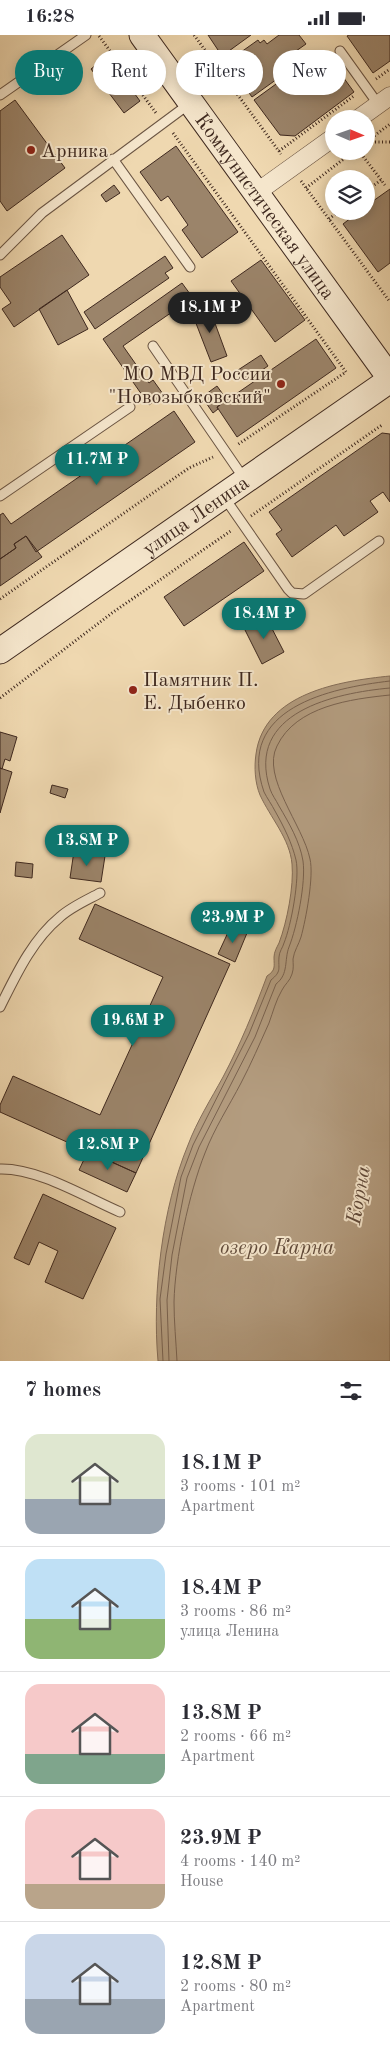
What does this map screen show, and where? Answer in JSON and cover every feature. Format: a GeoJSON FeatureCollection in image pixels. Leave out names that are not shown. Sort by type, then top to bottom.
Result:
{"type":"FeatureCollection","features":[{"type":"Feature","properties":{"kind":"main road","name":"Коммунистическая улица"},"geometry":{"type":"LineString","coordinates":[[142,35],[390,379]]}},
{"type":"Feature","properties":{"kind":"main road","name":"улица Ленина"},"geometry":{"type":"LineString","coordinates":[[0,651],[390,379]]}},
{"type":"Feature","properties":{"kind":"street"},"geometry":{"type":"LineString","coordinates":[[370,110],[384,100]]}},
{"type":"Feature","properties":{"kind":"street"},"geometry":{"type":"LineString","coordinates":[[256,193],[325,143]]}},
{"type":"Feature","properties":{"kind":"lane"},"geometry":{"type":"LineString","coordinates":[[0,95],[86,35]]}},
{"type":"Feature","properties":{"kind":"lane"},"geometry":{"type":"LineString","coordinates":[[346,59],[366,87],[384,100]]}},
{"type":"Feature","properties":{"kind":"lane"},"geometry":{"type":"LineString","coordinates":[[0,255],[42,213],[191,103]]}},
{"type":"Feature","properties":{"kind":"lane"},"geometry":{"type":"LineString","coordinates":[[113,159],[190,267]]}},
{"type":"Feature","properties":{"kind":"lane"},"geometry":{"type":"LineString","coordinates":[[152,347],[246,481]]}},
{"type":"Feature","properties":{"kind":"lane"},"geometry":{"type":"LineString","coordinates":[[0,496],[130,407]]}},
{"type":"Feature","properties":{"kind":"lane"},"geometry":{"type":"LineString","coordinates":[[224,496],[288,589],[298,595],[304,594],[379,541]]}},
{"type":"Feature","properties":{"kind":"lane"},"geometry":{"type":"LineString","coordinates":[[0,1007],[26,958],[42,935],[61,915],[100,893]]}},
{"type":"Feature","properties":{"kind":"lane"},"geometry":{"type":"LineString","coordinates":[[0,1169],[13,1169],[32,1173],[120,1212]]}},
{"type":"Feature","properties":{"kind":"path"},"geometry":{"type":"LineString","coordinates":[[0,599],[189,468],[242,442],[346,372],[261,253],[98,35]]}},
{"type":"Feature","properties":{"kind":"path"},"geometry":{"type":"LineString","coordinates":[[279,151],[390,69]]}},
{"type":"Feature","properties":{"kind":"path"},"geometry":{"type":"LineString","coordinates":[[375,135],[390,124]]}},
{"type":"Feature","properties":{"kind":"path"},"geometry":{"type":"LineString","coordinates":[[375,142],[390,142]]}},
{"type":"Feature","properties":{"kind":"path"},"geometry":{"type":"LineString","coordinates":[[306,188],[342,160]]}},
{"type":"Feature","properties":{"kind":"path"},"geometry":{"type":"LineString","coordinates":[[366,160],[385,185]]}},
{"type":"Feature","properties":{"kind":"path"},"geometry":{"type":"LineString","coordinates":[[375,184],[381,180]]}},
{"type":"Feature","properties":{"kind":"path"},"geometry":{"type":"LineString","coordinates":[[0,698],[112,613],[382,425]]}},
{"type":"Feature","properties":{"kind":"water","name":"озеро Карна"},"geometry":{"type":"Polygon","coordinates":[[[390,676],[390,1361],[158,1361],[156,1307],[161,1251],[179,1170],[196,1127],[235,1053],[267,976],[273,970],[274,953],[282,934],[289,904],[292,864],[288,846],[260,795],[256,780],[256,754],[262,733],[273,717],[289,704],[307,694],[349,682],[390,676]]]}},
{"type":"Feature","properties":{"kind":"building"},"geometry":{"type":"Polygon","coordinates":[[[208,35],[251,35],[230,50],[218,50],[208,35]]]}},
{"type":"Feature","properties":{"kind":"building"},"geometry":{"type":"Polygon","coordinates":[[[279,35],[299,35],[306,44],[297,50],[273,50],[273,82],[263,89],[263,50],[244,50],[258,40],[260,43],[264,40],[267,44],[279,35]]]}},
{"type":"Feature","properties":{"kind":"building"},"geometry":{"type":"Polygon","coordinates":[[[390,35],[390,61],[373,73],[347,36],[390,35]]]}},
{"type":"Feature","properties":{"kind":"building"},"geometry":{"type":"Polygon","coordinates":[[[346,81],[354,92],[330,110],[325,110],[325,114],[295,136],[280,135],[254,100],[273,86],[273,95],[346,95],[346,81]]]}},
{"type":"Feature","properties":{"kind":"building"},"geometry":{"type":"Polygon","coordinates":[[[110,95],[136,95],[140,101],[124,113],[110,95]]]}},
{"type":"Feature","properties":{"kind":"building"},"geometry":{"type":"Polygon","coordinates":[[[15,100],[65,168],[7,211],[0,201],[0,111],[15,100]]]}},
{"type":"Feature","properties":{"kind":"building"},"geometry":{"type":"Polygon","coordinates":[[[176,146],[238,232],[202,258],[182,230],[188,225],[168,196],[161,201],[140,172],[176,146]]]}},
{"type":"Feature","properties":{"kind":"building"},"geometry":{"type":"Polygon","coordinates":[[[114,185],[120,193],[106,202],[101,195],[114,185]]]}},
{"type":"Feature","properties":{"kind":"building"},"geometry":{"type":"Polygon","coordinates":[[[390,189],[390,263],[378,272],[343,224],[348,220],[375,220],[375,200],[390,189]]]}},
{"type":"Feature","properties":{"kind":"building"},"geometry":{"type":"Polygon","coordinates":[[[62,235],[89,275],[14,327],[2,309],[11,303],[0,287],[0,277],[62,235]]]}},
{"type":"Feature","properties":{"kind":"building"},"geometry":{"type":"Polygon","coordinates":[[[165,256],[173,268],[165,273],[169,278],[95,329],[84,312],[165,256]]]}},
{"type":"Feature","properties":{"kind":"building"},"geometry":{"type":"Polygon","coordinates":[[[261,260],[305,320],[275,342],[231,281],[261,260]]]}},
{"type":"Feature","properties":{"kind":"building"},"geometry":{"type":"Polygon","coordinates":[[[182,283],[198,305],[180,318],[175,310],[123,346],[149,383],[153,380],[163,394],[149,405],[103,339],[182,283]]]}},
{"type":"Feature","properties":{"kind":"building"},"geometry":{"type":"Polygon","coordinates":[[[67,290],[88,329],[58,345],[39,309],[67,290]]]}},
{"type":"Feature","properties":{"kind":"building"},"geometry":{"type":"Polygon","coordinates":[[[209,307],[227,356],[211,362],[192,313],[209,307]]]}},
{"type":"Feature","properties":{"kind":"building","name":"МО МВД России \"Новозыбковский\""},"geometry":{"type":"Polygon","coordinates":[[[316,339],[336,368],[237,437],[217,407],[316,339]]]}},
{"type":"Feature","properties":{"kind":"building"},"geometry":{"type":"Polygon","coordinates":[[[261,355],[268,366],[246,381],[238,370],[261,355]]]}},
{"type":"Feature","properties":{"kind":"building"},"geometry":{"type":"Polygon","coordinates":[[[217,386],[227,400],[217,407],[218,409],[213,413],[202,397],[217,386]]]}},
{"type":"Feature","properties":{"kind":"building"},"geometry":{"type":"Polygon","coordinates":[[[174,411],[195,442],[36,552],[26,536],[14,544],[16,548],[0,559],[0,515],[3,513],[11,524],[174,411]]]}},
{"type":"Feature","properties":{"kind":"building"},"geometry":{"type":"Polygon","coordinates":[[[382,433],[390,434],[390,502],[383,492],[370,501],[378,512],[344,536],[336,525],[292,557],[276,534],[282,530],[269,512],[382,433]]]}},
{"type":"Feature","properties":{"kind":"building"},"geometry":{"type":"Polygon","coordinates":[[[26,536],[42,557],[0,586],[0,559],[16,548],[14,544],[26,536]]]}},
{"type":"Feature","properties":{"kind":"building"},"geometry":{"type":"Polygon","coordinates":[[[244,542],[264,571],[184,626],[164,597],[244,542]]]}},
{"type":"Feature","properties":{"kind":"building"},"geometry":{"type":"Polygon","coordinates":[[[266,617],[284,652],[262,664],[244,628],[266,617]]]}},
{"type":"Feature","properties":{"kind":"building"},"geometry":{"type":"Polygon","coordinates":[[[0,732],[17,737],[10,761],[5,759],[2,769],[0,768],[0,732]]]}},
{"type":"Feature","properties":{"kind":"building"},"geometry":{"type":"Polygon","coordinates":[[[0,768],[12,772],[0,813],[0,768]]]}},
{"type":"Feature","properties":{"kind":"building"},"geometry":{"type":"Polygon","coordinates":[[[52,785],[68,789],[65,798],[50,793],[52,785]]]}},
{"type":"Feature","properties":{"kind":"building"},"geometry":{"type":"Polygon","coordinates":[[[92,832],[101,833],[98,848],[89,846],[92,832]]]}},
{"type":"Feature","properties":{"kind":"building"},"geometry":{"type":"Polygon","coordinates":[[[76,833],[86,834],[84,848],[73,846],[76,833]]]}},
{"type":"Feature","properties":{"kind":"building"},"geometry":{"type":"Polygon","coordinates":[[[49,834],[72,839],[70,844],[48,839],[49,834]]]}},
{"type":"Feature","properties":{"kind":"building"},"geometry":{"type":"Polygon","coordinates":[[[74,851],[105,856],[101,882],[70,878],[74,851]]]}},
{"type":"Feature","properties":{"kind":"building"},"geometry":{"type":"Polygon","coordinates":[[[16,862],[33,864],[32,878],[15,876],[16,862]]]}},
{"type":"Feature","properties":{"kind":"building"},"geometry":{"type":"Polygon","coordinates":[[[95,904],[230,964],[136,1173],[0,1112],[0,1105],[13,1076],[100,1115],[163,977],[79,939],[95,904]]]}},
{"type":"Feature","properties":{"kind":"building"},"geometry":{"type":"Polygon","coordinates":[[[231,926],[247,933],[235,962],[218,954],[231,926]]]}},
{"type":"Feature","properties":{"kind":"building"},"geometry":{"type":"Polygon","coordinates":[[[88,1151],[136,1173],[127,1192],[79,1170],[88,1151]]]}},
{"type":"Feature","properties":{"kind":"building"},"geometry":{"type":"Polygon","coordinates":[[[43,1194],[116,1228],[83,1299],[45,1282],[58,1251],[39,1242],[29,1265],[14,1258],[43,1194]]]}},
{"type":"Feature","properties":{"kind":"place","name":"Арника"},"geometry":{"type":"Point","coordinates":[31,150]}},
{"type":"Feature","properties":{"kind":"place","name":"МО МВД России \"Новозыбковский\""},"geometry":{"type":"Point","coordinates":[281,384]}},
{"type":"Feature","properties":{"kind":"place","name":"Памятник П. Е. Дыбенко"},"geometry":{"type":"Point","coordinates":[133,690]}},
{"type":"Feature","properties":{"kind":"water label","name":"Корна"},"geometry":{"type":"Point","coordinates":[358,1195]}}]}
